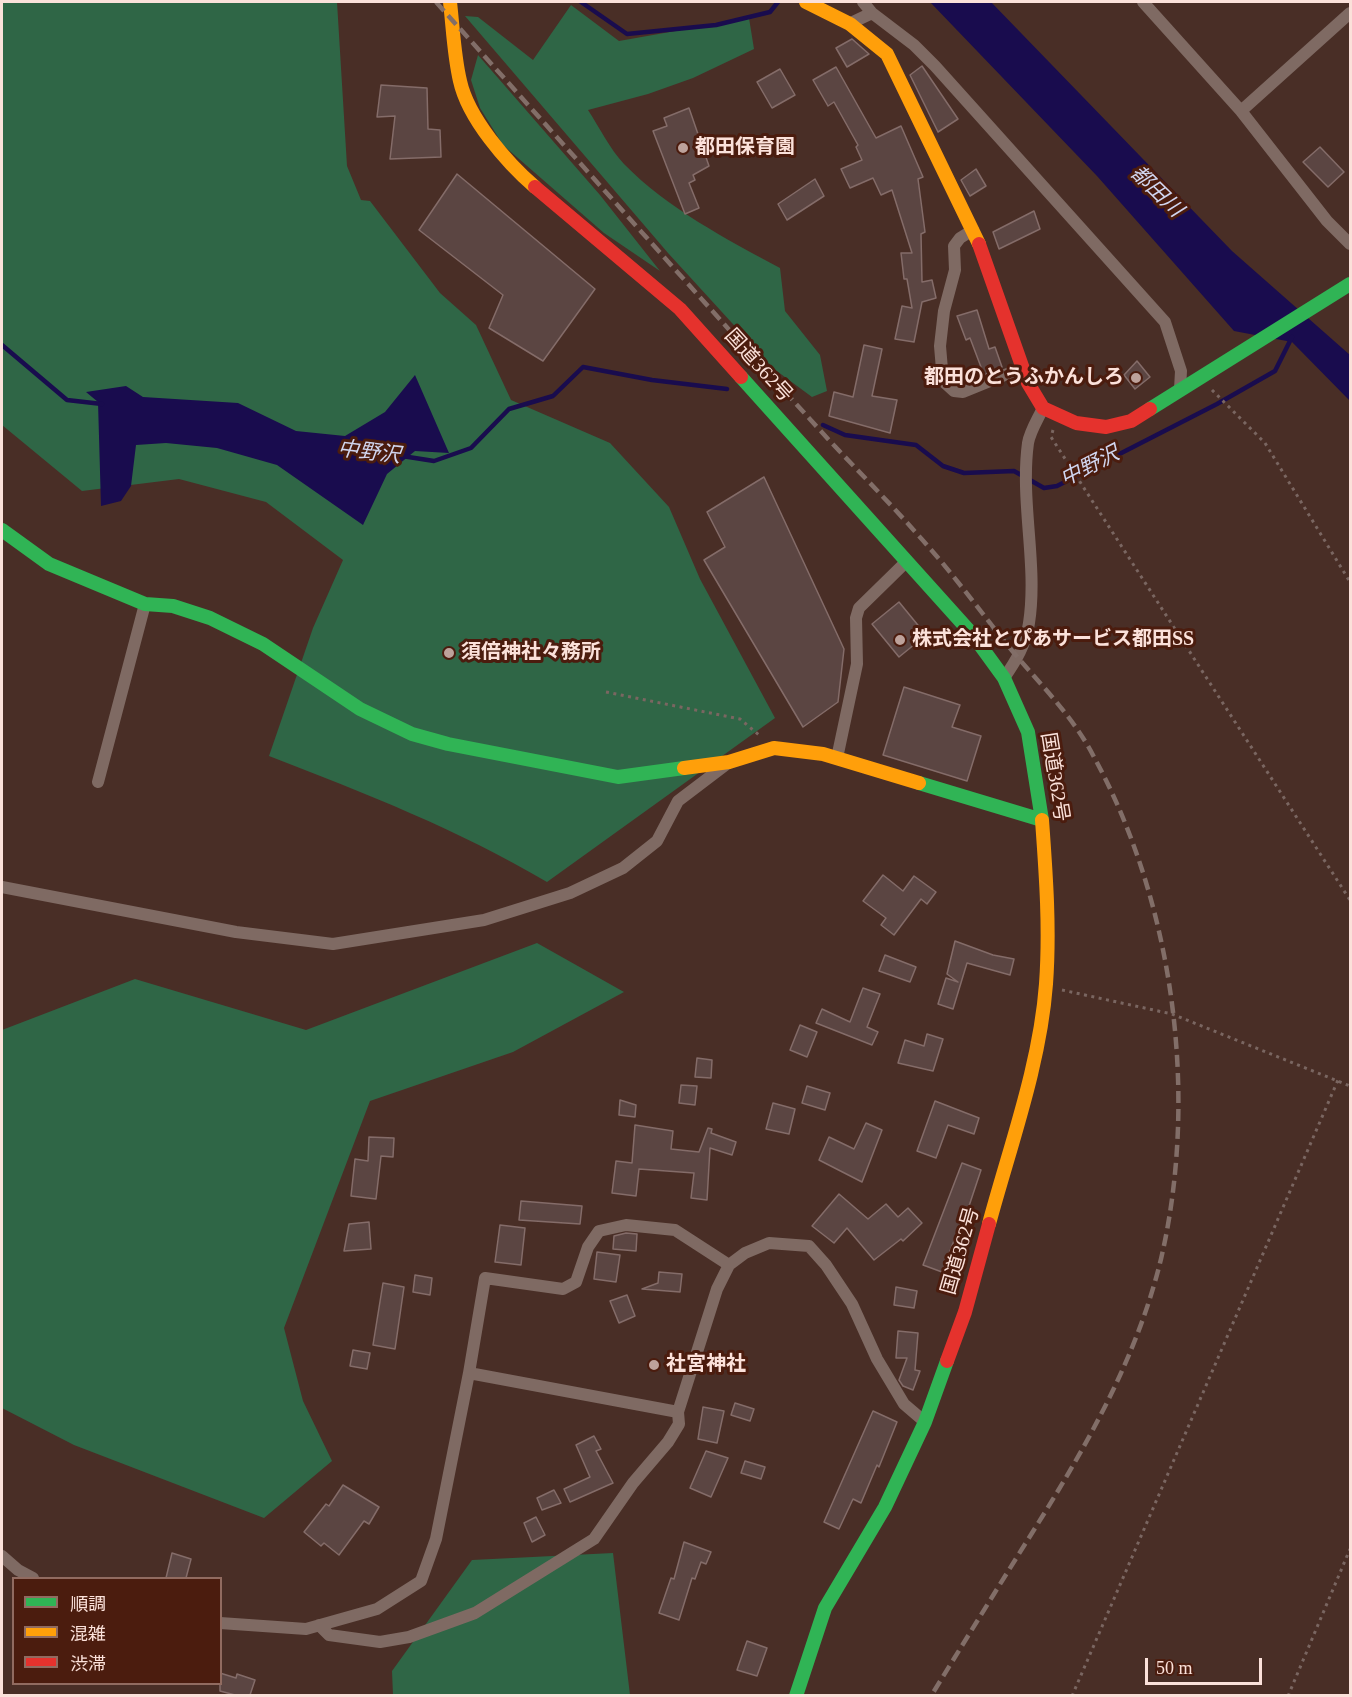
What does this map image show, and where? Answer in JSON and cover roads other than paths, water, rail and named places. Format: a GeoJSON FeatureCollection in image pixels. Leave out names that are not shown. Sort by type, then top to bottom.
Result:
{"type":"FeatureCollection","features":[{"type":"Feature","properties":{"kind":"main road","name":"国道362号"},"geometry":{"type":"LineString","coordinates":[[450,2],[460,82],[485,133],[507,161],[680,309],[972,634],[1004,678],[1028,732],[1042,820],[1048,896],[1046,986],[1033,1063],[965,1312],[925,1422],[885,1507],[825,1608],[796,1695]]}},
{"type":"Feature","properties":{"kind":"main road"},"geometry":{"type":"LineString","coordinates":[[806,2],[851,23],[872,38],[887,54],[982,250],[1028,383],[1043,408],[1058,416],[1076,423],[1106,427],[1131,421],[1350,284]]}},
{"type":"Feature","properties":{"kind":"main road"},"geometry":{"type":"LineString","coordinates":[[2,530],[49,564],[145,604],[173,606],[210,618],[263,644],[360,709],[412,734],[439,742],[618,777],[729,762],[774,748],[837,758],[1042,820]]}},
{"type":"Feature","properties":{"kind":"street"},"geometry":{"type":"LineString","coordinates":[[863,2],[872,13],[914,45],[935,66],[1165,322],[1181,371],[1180,389]]}},
{"type":"Feature","properties":{"kind":"street"},"geometry":{"type":"LineString","coordinates":[[1143,2],[1241,111],[1327,221],[1350,244]]}},
{"type":"Feature","properties":{"kind":"street"},"geometry":{"type":"LineString","coordinates":[[851,23],[872,13]]}},
{"type":"Feature","properties":{"kind":"street"},"geometry":{"type":"LineString","coordinates":[[1241,111],[1350,14]]}},
{"type":"Feature","properties":{"kind":"street"},"geometry":{"type":"LineString","coordinates":[[973,230],[960,238],[954,246],[955,270],[945,311],[940,346],[943,381],[954,391],[963,392],[1022,368]]}},
{"type":"Feature","properties":{"kind":"street"},"geometry":{"type":"LineString","coordinates":[[1004,678],[1018,658],[1029,624],[1030,585],[1025,495],[1029,440],[1043,408]]}},
{"type":"Feature","properties":{"kind":"street"},"geometry":{"type":"LineString","coordinates":[[837,758],[856,664],[856,618],[859,608],[907,561]]}},
{"type":"Feature","properties":{"kind":"street"},"geometry":{"type":"LineString","coordinates":[[99,782],[145,604]]}},
{"type":"Feature","properties":{"kind":"street"},"geometry":{"type":"LineString","coordinates":[[2,887],[236,932],[333,944],[484,920],[570,893],[623,868],[657,841],[678,801],[729,762]]}},
{"type":"Feature","properties":{"kind":"street"},"geometry":{"type":"LineString","coordinates":[[222,1623],[306,1629],[377,1609],[421,1581],[436,1539],[469,1373],[484,1278],[563,1289],[576,1282],[588,1247],[599,1232],[626,1225],[675,1230],[729,1265]]}},
{"type":"Feature","properties":{"kind":"street"},"geometry":{"type":"LineString","coordinates":[[319,1625],[329,1635],[380,1642],[409,1637],[475,1613],[594,1539],[633,1483],[668,1442],[679,1424],[678,1413],[717,1289],[729,1265],[745,1252],[769,1243],[809,1246],[826,1265],[852,1304],[878,1359],[904,1404],[925,1422]]}},
{"type":"Feature","properties":{"kind":"street"},"geometry":{"type":"LineString","coordinates":[[469,1373],[678,1413]]}},
{"type":"Feature","properties":{"kind":"street"},"geometry":{"type":"LineString","coordinates":[[2,1556],[18,1570],[31,1577]]}},
{"type":"Feature","properties":{"kind":"water","name":"都田川"},"geometry":{"type":"Polygon","coordinates":[[[930,2],[991,2],[1232,251],[1350,355],[1350,401],[1292,342],[1234,331],[1097,176],[930,2]]]}},
{"type":"Feature","properties":{"kind":"water"},"geometry":{"type":"Polygon","coordinates":[[[415,375],[449,453],[415,451],[387,474],[363,525],[277,465],[217,448],[166,443],[136,445],[131,486],[121,501],[101,506],[98,402],[86,392],[126,386],[143,397],[238,403],[296,431],[345,436],[385,412],[415,375]]]}},
{"type":"Feature","properties":{"kind":"waterway"},"geometry":{"type":"LineString","coordinates":[[581,2],[627,34],[716,25],[770,12],[778,2]]}},
{"type":"Feature","properties":{"kind":"waterway","name":"中野沢"},"geometry":{"type":"LineString","coordinates":[[823,425],[845,435],[916,445],[943,466],[964,473],[1014,471],[1044,488],[1057,486],[1217,404],[1275,371],[1292,337]]}},
{"type":"Feature","properties":{"kind":"waterway","name":"中野沢"},"geometry":{"type":"LineString","coordinates":[[2,345],[67,400],[102,404]]}},
{"type":"Feature","properties":{"kind":"waterway","name":"中野沢"},"geometry":{"type":"LineString","coordinates":[[402,456],[434,461],[471,448],[509,409],[553,396],[583,367],[652,380],[727,389]]}},
{"type":"Feature","properties":{"kind":"railway"},"geometry":{"type":"LineString","coordinates":[[436,2],[779,385],[931,549],[1057,703],[1077,729],[1094,757],[1121,814],[1144,875],[1160,937],[1172,1002],[1178,1067],[1178,1132],[1172,1197],[1161,1259],[1137,1334],[1106,1405],[1048,1508],[931,1696]]}},
{"type":"Feature","properties":{"kind":"place","name":"都田保育園"},"geometry":{"type":"Point","coordinates":[683,148]}},
{"type":"Feature","properties":{"kind":"place","name":"都田のとうふかんしろ"},"geometry":{"type":"Point","coordinates":[1136,378]}},
{"type":"Feature","properties":{"kind":"place","name":"株式会社とぴあサービス都田SS"},"geometry":{"type":"Point","coordinates":[900,640]}},
{"type":"Feature","properties":{"kind":"place","name":"須倍神社々務所"},"geometry":{"type":"Point","coordinates":[449,653]}},
{"type":"Feature","properties":{"kind":"place","name":"社宮神社"},"geometry":{"type":"Point","coordinates":[654,1365]}}]}
